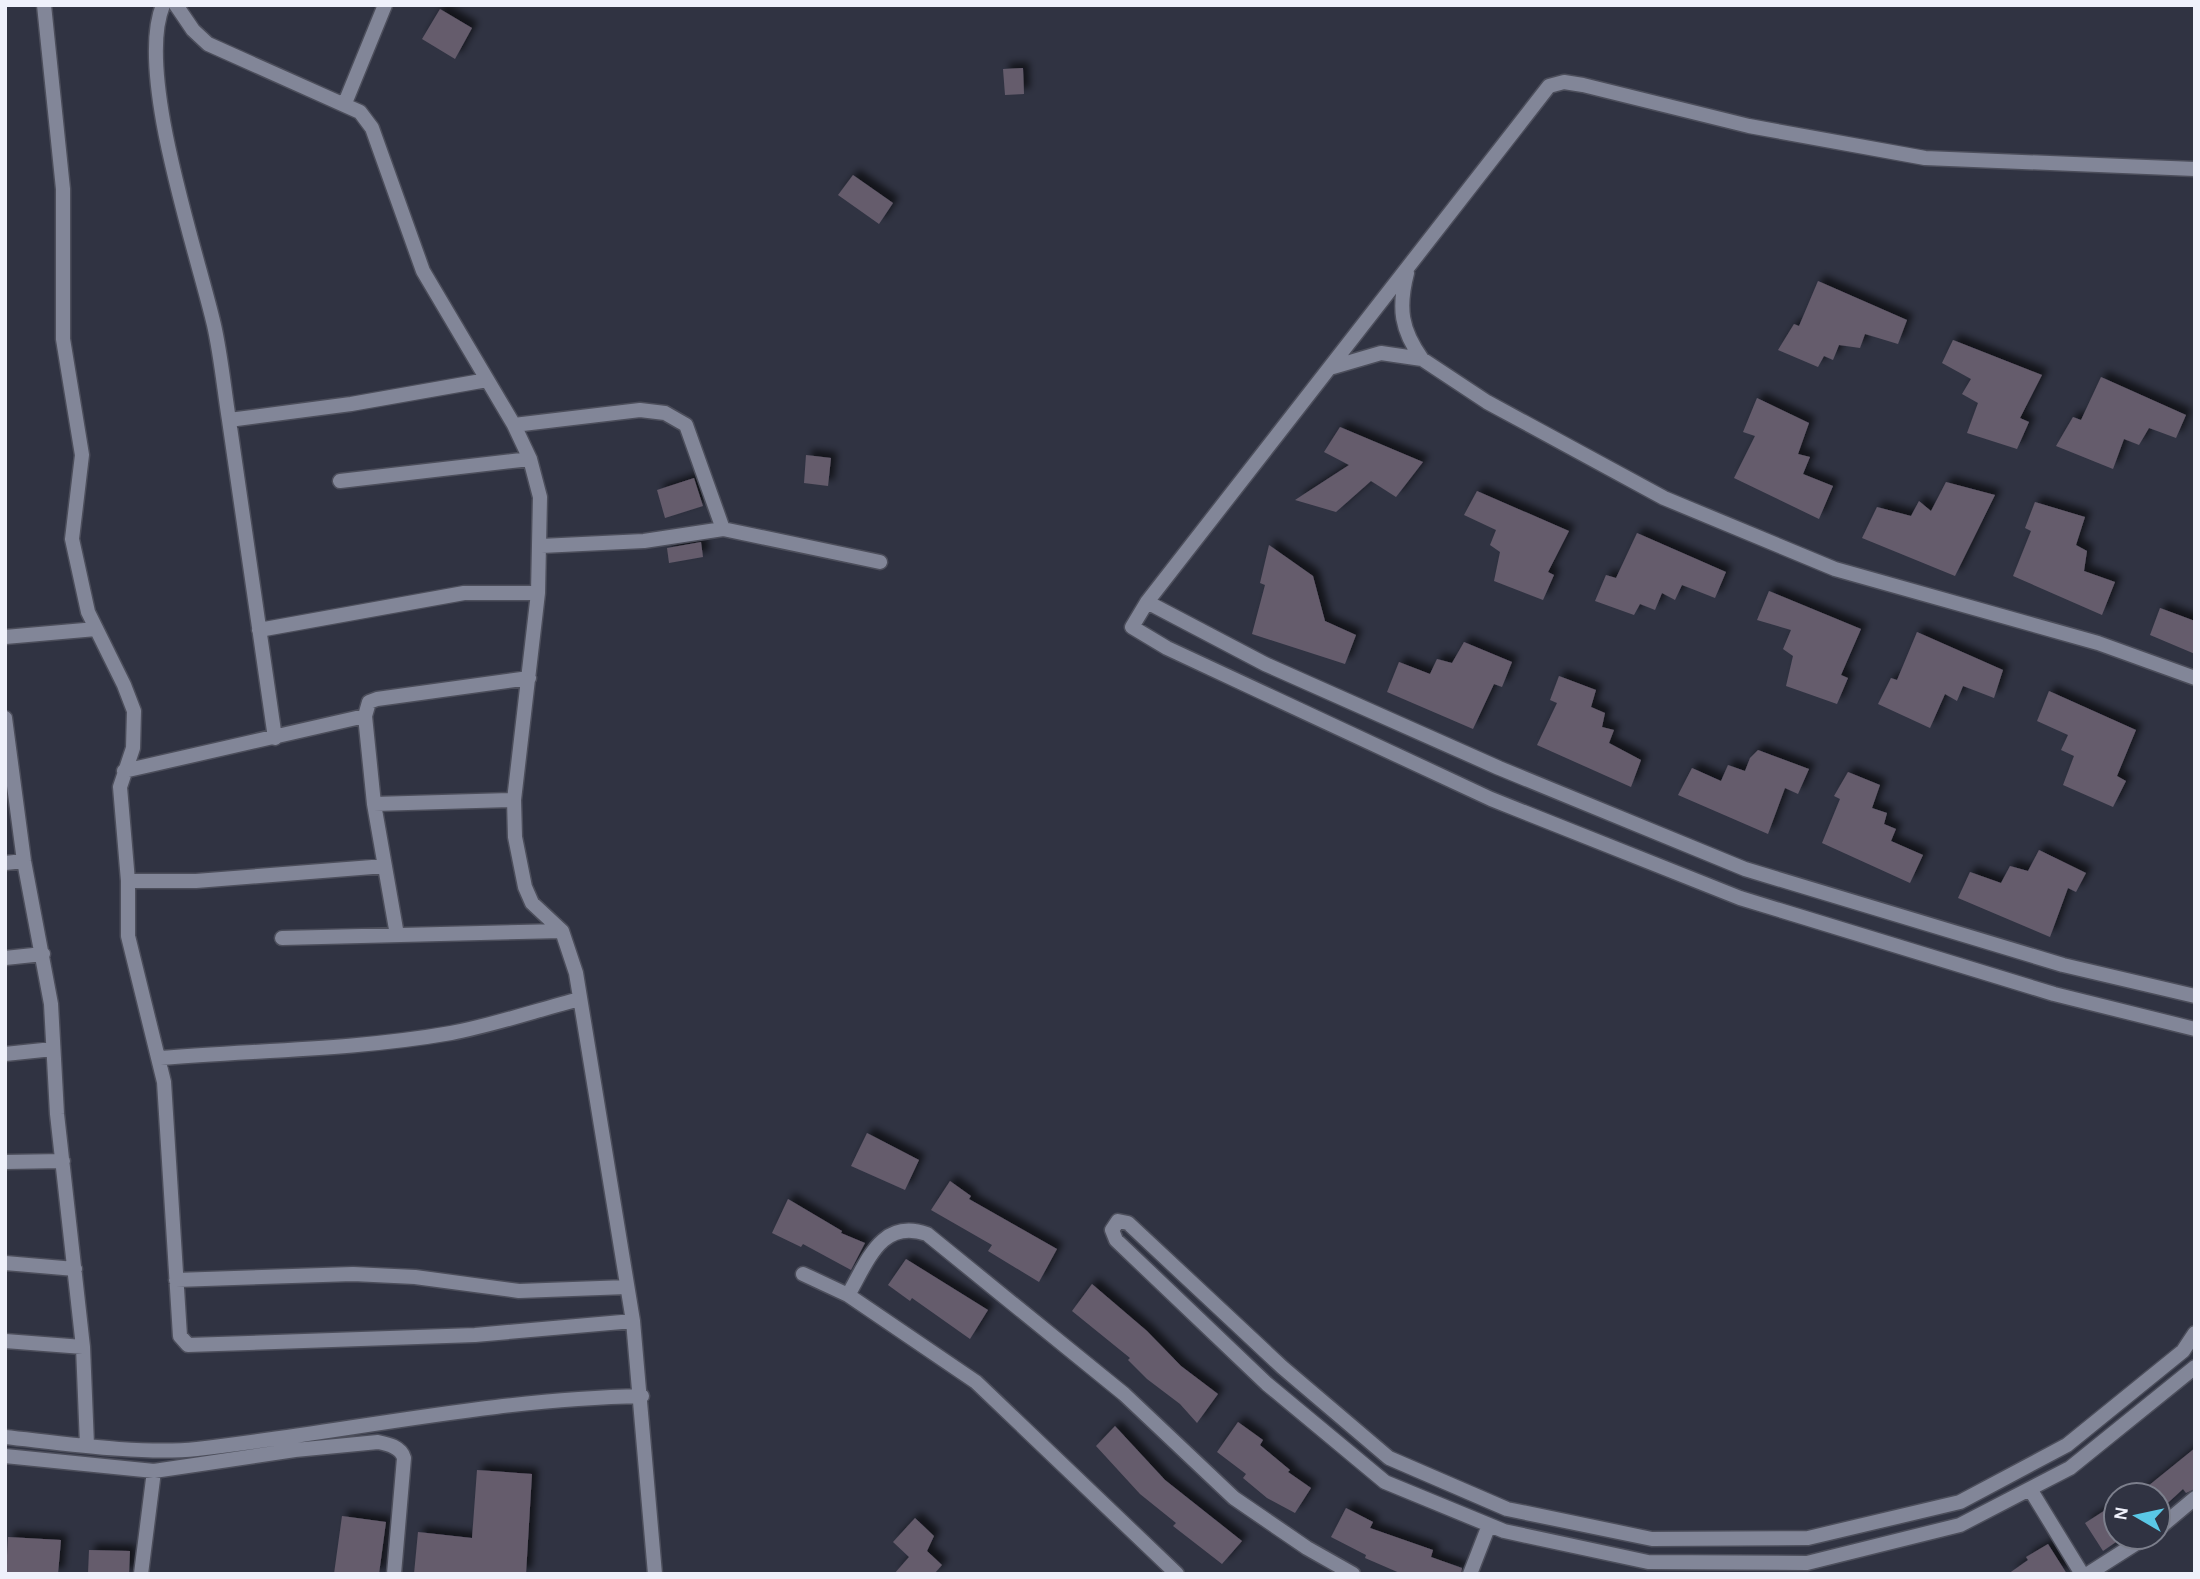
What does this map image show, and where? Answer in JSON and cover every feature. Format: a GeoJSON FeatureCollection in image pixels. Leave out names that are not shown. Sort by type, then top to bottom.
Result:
{"type":"FeatureCollection","features":[{"type":"Feature","properties":{"kind":"street"},"geometry":{"type":"LineString","coordinates":[[44,5],[63,190],[63,339],[82,455],[72,539],[81,589],[96,629],[134,711],[133,748],[124,771],[121,797],[130,948],[160,1058],[169,1149],[179,1332],[188,1345],[475,1335],[633,1321]]}},
{"type":"Feature","properties":{"kind":"street"},"geometry":{"type":"LineString","coordinates":[[163,5],[157,46],[157,79],[184,216],[214,328],[275,738]]}},
{"type":"Feature","properties":{"kind":"street"},"geometry":{"type":"LineString","coordinates":[[176,5],[193,30],[208,44],[360,112],[372,128],[423,271],[514,425],[530,459],[540,497],[541,546],[514,800],[518,862],[532,903],[562,931],[571,954],[633,1321],[642,1396],[654,1574]]}},
{"type":"Feature","properties":{"kind":"street"},"geometry":{"type":"LineString","coordinates":[[345,103],[385,5]]}},
{"type":"Feature","properties":{"kind":"street"},"geometry":{"type":"LineString","coordinates":[[2195,169],[1925,158],[1749,126],[1564,82],[1549,86],[1332,368],[1147,602],[1132,627],[1167,648],[1491,799],[1740,898],[2054,994],[2195,1029]]}},
{"type":"Feature","properties":{"kind":"street"},"geometry":{"type":"LineString","coordinates":[[1409,265],[1401,296],[1401,320],[1408,339],[1422,359],[1487,402],[1676,503],[1835,569],[2098,643],[2195,678]]}},
{"type":"Feature","properties":{"kind":"street"},"geometry":{"type":"LineString","coordinates":[[1332,368],[1381,353],[1422,359]]}},
{"type":"Feature","properties":{"kind":"street"},"geometry":{"type":"LineString","coordinates":[[229,420],[351,404],[487,380]]}},
{"type":"Feature","properties":{"kind":"street"},"geometry":{"type":"LineString","coordinates":[[514,425],[640,410],[665,413],[686,425],[723,529]]}},
{"type":"Feature","properties":{"kind":"street"},"geometry":{"type":"LineString","coordinates":[[340,481],[530,459]]}},
{"type":"Feature","properties":{"kind":"street"},"geometry":{"type":"LineString","coordinates":[[541,546],[644,541],[723,529],[880,562]]}},
{"type":"Feature","properties":{"kind":"street"},"geometry":{"type":"LineString","coordinates":[[260,630],[464,593],[538,593]]}},
{"type":"Feature","properties":{"kind":"street"},"geometry":{"type":"LineString","coordinates":[[1147,602],[1265,664],[1499,768],[1745,870],[2063,965],[2195,996]]}},
{"type":"Feature","properties":{"kind":"street"},"geometry":{"type":"LineString","coordinates":[[5,637],[96,629]]}},
{"type":"Feature","properties":{"kind":"street"},"geometry":{"type":"LineString","coordinates":[[397,935],[374,804],[365,716],[369,702],[529,678]]}},
{"type":"Feature","properties":{"kind":"street"},"geometry":{"type":"LineString","coordinates":[[124,771],[365,716]]}},
{"type":"Feature","properties":{"kind":"street"},"geometry":{"type":"LineString","coordinates":[[5,718],[7,762],[51,1004],[63,1161],[83,1347],[87,1444]]}},
{"type":"Feature","properties":{"kind":"street"},"geometry":{"type":"LineString","coordinates":[[374,804],[514,800]]}},
{"type":"Feature","properties":{"kind":"street"},"geometry":{"type":"LineString","coordinates":[[5,863],[24,861]]}},
{"type":"Feature","properties":{"kind":"street"},"geometry":{"type":"LineString","coordinates":[[128,881],[196,881],[385,866]]}},
{"type":"Feature","properties":{"kind":"street"},"geometry":{"type":"LineString","coordinates":[[282,938],[562,931]]}},
{"type":"Feature","properties":{"kind":"street"},"geometry":{"type":"LineString","coordinates":[[5,958],[43,954]]}},
{"type":"Feature","properties":{"kind":"street"},"geometry":{"type":"LineString","coordinates":[[160,1058],[340,1047],[415,1038],[454,1032],[579,999]]}},
{"type":"Feature","properties":{"kind":"street"},"geometry":{"type":"LineString","coordinates":[[5,1054],[53,1049]]}},
{"type":"Feature","properties":{"kind":"street"},"geometry":{"type":"LineString","coordinates":[[5,1162],[63,1161]]}},
{"type":"Feature","properties":{"kind":"street"},"geometry":{"type":"LineString","coordinates":[[2195,1334],[2183,1351],[2067,1445],[1960,1502],[1808,1538],[1652,1539],[1507,1510],[1389,1458],[1282,1367],[1128,1223],[1118,1221],[1114,1225],[1112,1235],[1267,1384],[1385,1482],[1504,1531],[1648,1562],[1807,1563],[1960,1525],[2070,1468],[2189,1375],[2195,1367]]}},
{"type":"Feature","properties":{"kind":"street"},"geometry":{"type":"LineString","coordinates":[[848,1295],[875,1251],[894,1231],[908,1227],[927,1234],[1124,1394],[1234,1498],[1307,1548],[1353,1574]]}},
{"type":"Feature","properties":{"kind":"street"},"geometry":{"type":"LineString","coordinates":[[5,1263],[75,1269]]}},
{"type":"Feature","properties":{"kind":"street"},"geometry":{"type":"LineString","coordinates":[[176,1280],[353,1274],[415,1278],[519,1291],[627,1287]]}},
{"type":"Feature","properties":{"kind":"street"},"geometry":{"type":"LineString","coordinates":[[803,1274],[848,1295],[976,1382],[1177,1574]]}},
{"type":"Feature","properties":{"kind":"street"},"geometry":{"type":"LineString","coordinates":[[5,1341],[83,1347]]}},
{"type":"Feature","properties":{"kind":"street"},"geometry":{"type":"LineString","coordinates":[[5,1437],[195,1449],[542,1401],[642,1396]]}},
{"type":"Feature","properties":{"kind":"street"},"geometry":{"type":"LineString","coordinates":[[5,1455],[154,1471],[295,1450],[378,1442],[388,1444],[399,1450],[404,1458],[394,1574]]}},
{"type":"Feature","properties":{"kind":"street"},"geometry":{"type":"LineString","coordinates":[[141,1574],[154,1471]]}},
{"type":"Feature","properties":{"kind":"street"},"geometry":{"type":"LineString","coordinates":[[2030,1489],[2082,1574]]}},
{"type":"Feature","properties":{"kind":"street"},"geometry":{"type":"LineString","coordinates":[[2172,1517],[2195,1498]]}},
{"type":"Feature","properties":{"kind":"street"},"geometry":{"type":"LineString","coordinates":[[1470,1574],[1489,1525]]}},
{"type":"Feature","properties":{"kind":"street"},"geometry":{"type":"LineString","coordinates":[[2088,1574],[2124,1551]]}},
{"type":"Feature","properties":{"kind":"building"},"geometry":{"type":"Polygon","coordinates":[[[440,9],[472,28],[455,59],[422,39],[440,9]]]}},
{"type":"Feature","properties":{"kind":"building"},"geometry":{"type":"Polygon","coordinates":[[[1023,68],[1024,94],[1005,95],[1003,69],[1023,68]]]}},
{"type":"Feature","properties":{"kind":"building"},"geometry":{"type":"Polygon","coordinates":[[[853,175],[893,203],[879,224],[838,195],[853,175]]]}},
{"type":"Feature","properties":{"kind":"building"},"geometry":{"type":"Polygon","coordinates":[[[1818,281],[1907,320],[1898,344],[1865,334],[1860,348],[1839,345],[1833,360],[1824,356],[1818,367],[1778,350],[1794,324],[1799,326],[1818,281]]]}},
{"type":"Feature","properties":{"kind":"building"},"geometry":{"type":"Polygon","coordinates":[[[1953,340],[2042,375],[2020,418],[2029,422],[2017,449],[1967,433],[1978,403],[1962,394],[1971,379],[1942,363],[1953,340]]]}},
{"type":"Feature","properties":{"kind":"building"},"geometry":{"type":"Polygon","coordinates":[[[2101,377],[2186,415],[2176,438],[2149,428],[2139,445],[2124,439],[2113,469],[2056,446],[2073,417],[2081,420],[2101,377]]]}},
{"type":"Feature","properties":{"kind":"building"},"geometry":{"type":"Polygon","coordinates":[[[1757,398],[1809,423],[1798,454],[1810,457],[1803,474],[1833,486],[1819,519],[1734,478],[1755,436],[1743,432],[1757,398]]]}},
{"type":"Feature","properties":{"kind":"building"},"geometry":{"type":"Polygon","coordinates":[[[1340,427],[1423,462],[1396,497],[1371,481],[1336,512],[1295,500],[1349,465],[1324,452],[1340,427]]]}},
{"type":"Feature","properties":{"kind":"building"},"geometry":{"type":"Polygon","coordinates":[[[806,455],[831,458],[828,486],[804,483],[806,455]]]}},
{"type":"Feature","properties":{"kind":"building"},"geometry":{"type":"Polygon","coordinates":[[[694,478],[703,506],[665,518],[657,490],[694,478]]]}},
{"type":"Feature","properties":{"kind":"building"},"geometry":{"type":"Polygon","coordinates":[[[1946,482],[1995,495],[1955,576],[1862,538],[1877,507],[1911,516],[1919,501],[1931,511],[1946,482]]]}},
{"type":"Feature","properties":{"kind":"building"},"geometry":{"type":"Polygon","coordinates":[[[1477,491],[1569,531],[1548,572],[1554,575],[1543,600],[1494,581],[1500,552],[1490,545],[1496,530],[1464,515],[1477,491]]]}},
{"type":"Feature","properties":{"kind":"building"},"geometry":{"type":"Polygon","coordinates":[[[2035,502],[2085,517],[2076,545],[2087,551],[2084,571],[2115,582],[2102,615],[2013,576],[2031,531],[2025,528],[2035,502]]]}},
{"type":"Feature","properties":{"kind":"building"},"geometry":{"type":"Polygon","coordinates":[[[1637,533],[1726,572],[1715,598],[1682,585],[1675,600],[1662,593],[1655,610],[1640,604],[1634,615],[1595,601],[1606,575],[1616,578],[1637,533]]]}},
{"type":"Feature","properties":{"kind":"building"},"geometry":{"type":"Polygon","coordinates":[[[701,542],[703,557],[669,563],[667,548],[701,542]]]}},
{"type":"Feature","properties":{"kind":"building"},"geometry":{"type":"Polygon","coordinates":[[[1269,545],[1313,576],[1325,621],[1356,635],[1345,664],[1252,634],[1265,585],[1260,583],[1269,545]]]}},
{"type":"Feature","properties":{"kind":"building"},"geometry":{"type":"Polygon","coordinates":[[[1769,591],[1861,629],[1841,675],[1848,678],[1837,704],[1786,686],[1793,656],[1783,649],[1791,630],[1757,620],[1769,591]]]}},
{"type":"Feature","properties":{"kind":"building"},"geometry":{"type":"Polygon","coordinates":[[[2160,608],[2195,621],[2195,654],[2150,635],[2160,608]]]}},
{"type":"Feature","properties":{"kind":"building"},"geometry":{"type":"Polygon","coordinates":[[[1917,632],[2003,670],[1994,698],[1963,686],[1957,701],[1945,694],[1930,728],[1878,704],[1891,678],[1897,680],[1917,632]]]}},
{"type":"Feature","properties":{"kind":"building"},"geometry":{"type":"Polygon","coordinates":[[[1464,642],[1512,662],[1502,687],[1494,684],[1473,729],[1387,692],[1399,662],[1430,674],[1437,659],[1452,663],[1464,642]]]}},
{"type":"Feature","properties":{"kind":"building"},"geometry":{"type":"Polygon","coordinates":[[[1559,676],[1596,690],[1591,707],[1605,713],[1602,727],[1614,730],[1609,743],[1641,760],[1631,787],[1537,745],[1557,703],[1550,700],[1559,676]]]}},
{"type":"Feature","properties":{"kind":"building"},"geometry":{"type":"Polygon","coordinates":[[[2049,691],[2136,730],[2117,776],[2126,781],[2113,807],[2063,785],[2074,756],[2061,750],[2068,735],[2037,721],[2049,691]]]}},
{"type":"Feature","properties":{"kind":"building"},"geometry":{"type":"Polygon","coordinates":[[[1758,750],[1809,769],[1798,794],[1785,788],[1768,834],[1678,795],[1692,768],[1721,781],[1728,765],[1745,771],[1750,758],[1758,750]]]}},
{"type":"Feature","properties":{"kind":"building"},"geometry":{"type":"Polygon","coordinates":[[[1848,772],[1880,785],[1872,808],[1887,813],[1884,824],[1896,829],[1891,841],[1923,855],[1910,883],[1822,843],[1840,799],[1834,796],[1848,772]]]}},
{"type":"Feature","properties":{"kind":"building"},"geometry":{"type":"Polygon","coordinates":[[[2039,850],[2086,873],[2076,892],[2068,888],[2050,937],[1958,898],[1970,872],[2001,883],[2010,866],[2028,871],[2039,850]]]}},
{"type":"Feature","properties":{"kind":"building"},"geometry":{"type":"Polygon","coordinates":[[[867,1133],[919,1160],[905,1190],[851,1166],[867,1133]]]}},
{"type":"Feature","properties":{"kind":"building"},"geometry":{"type":"Polygon","coordinates":[[[950,1181],[971,1196],[969,1199],[1057,1249],[1039,1282],[988,1251],[992,1245],[931,1210],[950,1181]]]}},
{"type":"Feature","properties":{"kind":"building"},"geometry":{"type":"Polygon","coordinates":[[[788,1199],[842,1231],[841,1233],[865,1243],[851,1270],[803,1244],[801,1247],[772,1233],[788,1199]]]}},
{"type":"Feature","properties":{"kind":"building"},"geometry":{"type":"Polygon","coordinates":[[[906,1259],[988,1310],[970,1339],[912,1298],[910,1301],[888,1285],[906,1259]]]}},
{"type":"Feature","properties":{"kind":"building"},"geometry":{"type":"Polygon","coordinates":[[[1092,1284],[1147,1331],[1181,1366],[1218,1394],[1197,1423],[1180,1404],[1147,1379],[1128,1360],[1130,1358],[1072,1311],[1092,1284]]]}},
{"type":"Feature","properties":{"kind":"building"},"geometry":{"type":"Polygon","coordinates":[[[1238,1422],[1263,1440],[1260,1445],[1290,1470],[1288,1472],[1311,1488],[1295,1513],[1267,1498],[1243,1478],[1246,1474],[1217,1452],[1238,1422]]]}},
{"type":"Feature","properties":{"kind":"building"},"geometry":{"type":"Polygon","coordinates":[[[1115,1426],[1165,1480],[1242,1541],[1222,1564],[1173,1526],[1176,1523],[1140,1494],[1096,1446],[1115,1426]]]}},
{"type":"Feature","properties":{"kind":"building"},"geometry":{"type":"Polygon","coordinates":[[[2195,1448],[2195,1489],[2186,1493],[2183,1489],[2172,1499],[2172,1481],[2154,1481],[2195,1448]]]}},
{"type":"Feature","properties":{"kind":"building"},"geometry":{"type":"Polygon","coordinates":[[[477,1470],[532,1474],[526,1574],[414,1574],[418,1532],[472,1538],[477,1470]]]}},
{"type":"Feature","properties":{"kind":"building"},"geometry":{"type":"Polygon","coordinates":[[[1346,1508],[1373,1522],[1370,1528],[1433,1550],[1431,1557],[1462,1568],[1461,1574],[1402,1574],[1365,1558],[1366,1555],[1331,1537],[1346,1508]]]}},
{"type":"Feature","properties":{"kind":"building"},"geometry":{"type":"Polygon","coordinates":[[[2102,1512],[2102,1549],[2085,1523],[2102,1512]]]}},
{"type":"Feature","properties":{"kind":"building"},"geometry":{"type":"Polygon","coordinates":[[[342,1516],[386,1522],[379,1574],[334,1574],[342,1516]]]}},
{"type":"Feature","properties":{"kind":"building"},"geometry":{"type":"Polygon","coordinates":[[[915,1518],[934,1536],[927,1551],[942,1565],[934,1574],[894,1574],[909,1557],[893,1542],[915,1518]]]}},
{"type":"Feature","properties":{"kind":"building"},"geometry":{"type":"Polygon","coordinates":[[[8,1537],[61,1540],[58,1574],[6,1574],[8,1537]]]}},
{"type":"Feature","properties":{"kind":"building"},"geometry":{"type":"Polygon","coordinates":[[[2048,1544],[2067,1574],[2008,1574],[2028,1560],[2026,1557],[2048,1544]]]}},
{"type":"Feature","properties":{"kind":"building"},"geometry":{"type":"Polygon","coordinates":[[[89,1550],[130,1551],[129,1574],[88,1574],[89,1550]]]}}]}
